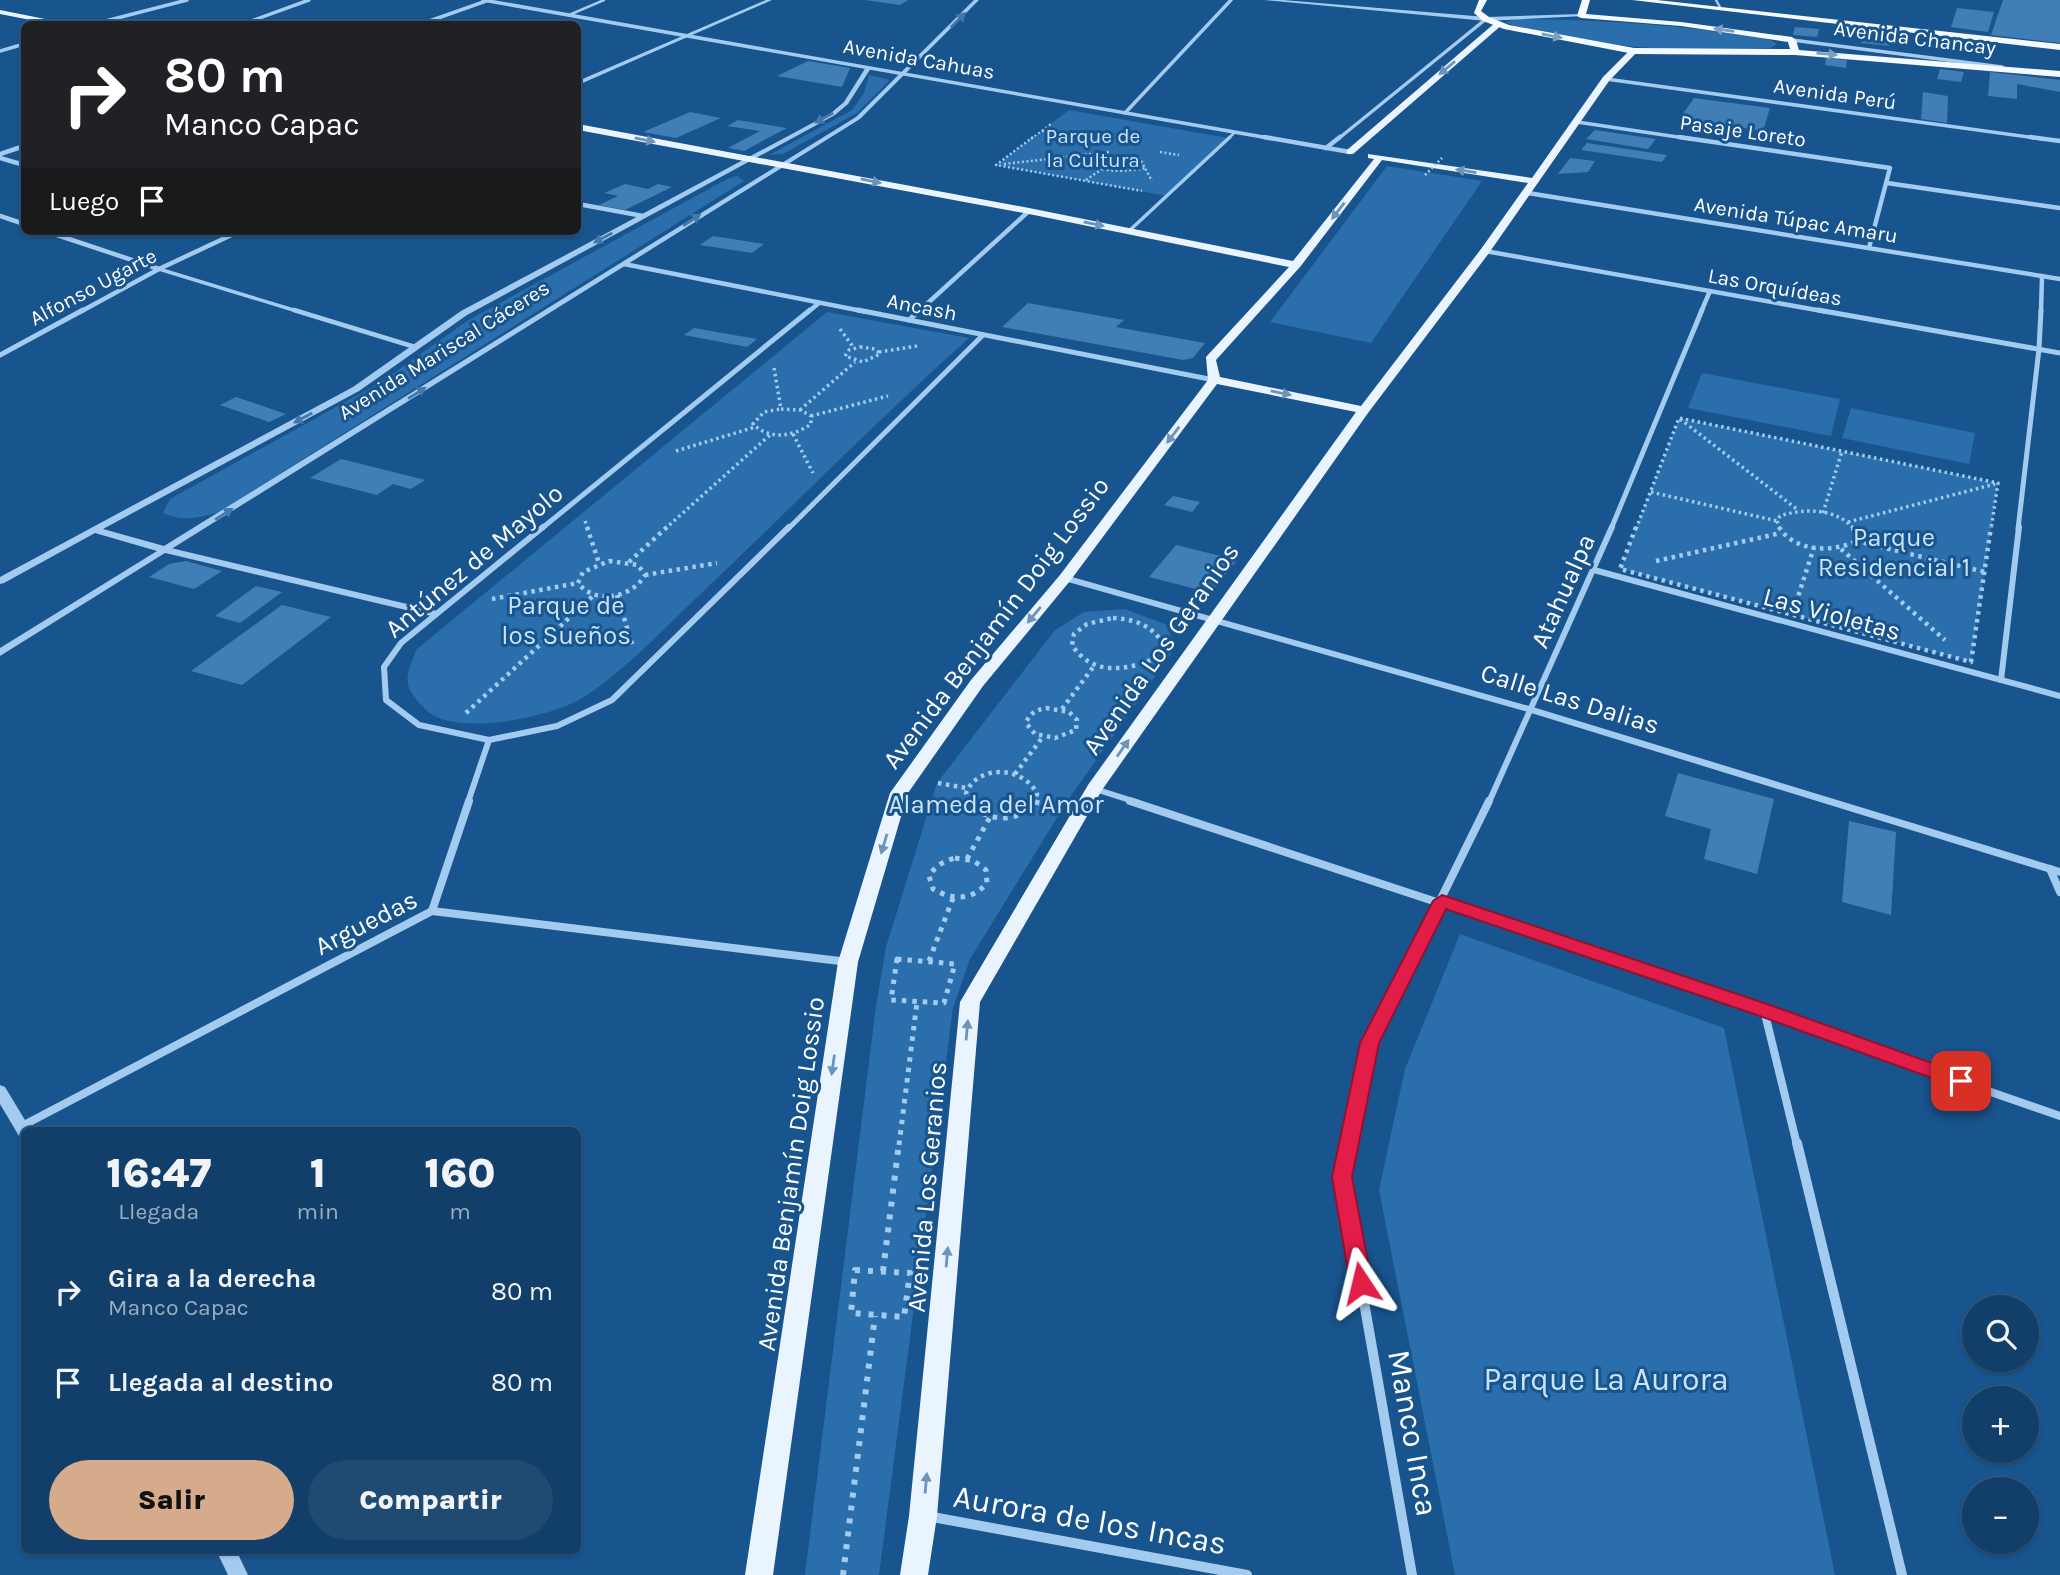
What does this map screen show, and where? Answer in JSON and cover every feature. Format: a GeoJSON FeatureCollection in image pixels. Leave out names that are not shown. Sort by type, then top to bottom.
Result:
{"type":"FeatureCollection","features":[{"type":"Feature","properties":{"kind":"highway"},"geometry":{"type":"LineString","coordinates":[[1483,0],[1477,11],[1486,19]]}},
{"type":"Feature","properties":{"kind":"highway"},"geometry":{"type":"LineString","coordinates":[[1586,0],[1581,16],[1681,24],[1792,40],[1795,52]]}},
{"type":"Feature","properties":{"kind":"highway","name":"Avenida Chancay"},"geometry":{"type":"LineString","coordinates":[[1636,0],[2060,47]]}},
{"type":"Feature","properties":{"kind":"highway","name":"Avenida Chancay"},"geometry":{"type":"LineString","coordinates":[[1486,19],[1499,24],[1634,51],[1795,52],[2060,74]]}},
{"type":"Feature","properties":{"kind":"main road"},"geometry":{"type":"LineString","coordinates":[[0,12],[45,21]]}},
{"type":"Feature","properties":{"kind":"main road"},"geometry":{"type":"LineString","coordinates":[[1350,152],[1499,24]]}},
{"type":"Feature","properties":{"kind":"main road","name":"Avenida Los Geranios"},"geometry":{"type":"LineString","coordinates":[[914,1575],[923,1516],[970,1002],[1094,789],[1364,410],[1485,251],[1606,79],[1634,51]]}},
{"type":"Feature","properties":{"kind":"main road"},"geometry":{"type":"LineString","coordinates":[[581,128],[1029,211],[1296,265]]}},
{"type":"Feature","properties":{"kind":"main road"},"geometry":{"type":"LineString","coordinates":[[1350,152],[1531,187]]}},
{"type":"Feature","properties":{"kind":"main road","name":"Avenida Benjamín Doig Lossio"},"geometry":{"type":"LineString","coordinates":[[759,1575],[849,962],[899,793],[977,683],[1065,578],[1214,380],[1210,360],[1296,265],[1380,157]]}},
{"type":"Feature","properties":{"kind":"main road"},"geometry":{"type":"LineString","coordinates":[[1214,380],[1364,410]]}},
{"type":"Feature","properties":{"kind":"street"},"geometry":{"type":"LineString","coordinates":[[106,21],[187,0]]}},
{"type":"Feature","properties":{"kind":"street"},"geometry":{"type":"LineString","coordinates":[[251,21],[309,0]]}},
{"type":"Feature","properties":{"kind":"street"},"geometry":{"type":"LineString","coordinates":[[429,21],[485,0]]}},
{"type":"Feature","properties":{"kind":"street","name":"Avenida Cahuas"},"geometry":{"type":"LineString","coordinates":[[485,0],[1350,152]]}},
{"type":"Feature","properties":{"kind":"street"},"geometry":{"type":"LineString","coordinates":[[569,15],[604,0]]}},
{"type":"Feature","properties":{"kind":"street"},"geometry":{"type":"LineString","coordinates":[[581,82],[770,0]]}},
{"type":"Feature","properties":{"kind":"street"},"geometry":{"type":"LineString","coordinates":[[905,74],[977,0]]}},
{"type":"Feature","properties":{"kind":"street"},"geometry":{"type":"LineString","coordinates":[[1125,113],[1231,0]]}},
{"type":"Feature","properties":{"kind":"street"},"geometry":{"type":"LineString","coordinates":[[1266,0],[1486,19],[1581,16]]}},
{"type":"Feature","properties":{"kind":"street"},"geometry":{"type":"LineString","coordinates":[[1716,0],[1721,9]]}},
{"type":"Feature","properties":{"kind":"street"},"geometry":{"type":"LineString","coordinates":[[1326,148],[1486,19]]}},
{"type":"Feature","properties":{"kind":"street","name":"Avenida Chancay"},"geometry":{"type":"LineString","coordinates":[[1792,40],[2034,71]]}},
{"type":"Feature","properties":{"kind":"street"},"geometry":{"type":"LineString","coordinates":[[0,51],[21,45]]}},
{"type":"Feature","properties":{"kind":"street"},"geometry":{"type":"LineString","coordinates":[[0,581],[356,389],[464,313],[833,114],[846,103],[868,68]]}},
{"type":"Feature","properties":{"kind":"street","name":"Avenida Mariscal Cáceres"},"geometry":{"type":"LineString","coordinates":[[0,653],[858,117],[905,74]]}},
{"type":"Feature","properties":{"kind":"street","name":"Avenida Perú"},"geometry":{"type":"LineString","coordinates":[[1606,79],[2060,141]]}},
{"type":"Feature","properties":{"kind":"street","name":"Pasaje Loreto"},"geometry":{"type":"LineString","coordinates":[[1577,122],[1890,168],[1887,183]]}},
{"type":"Feature","properties":{"kind":"street"},"geometry":{"type":"LineString","coordinates":[[1129,231],[1234,133]]}},
{"type":"Feature","properties":{"kind":"street"},"geometry":{"type":"LineString","coordinates":[[0,155],[21,147]]}},
{"type":"Feature","properties":{"kind":"street"},"geometry":{"type":"LineString","coordinates":[[0,155],[21,164]]}},
{"type":"Feature","properties":{"kind":"street"},"geometry":{"type":"LineString","coordinates":[[1869,248],[1887,183],[2060,208]]}},
{"type":"Feature","properties":{"kind":"street","name":"Avenida Túpac Amaru"},"geometry":{"type":"LineString","coordinates":[[1531,187],[1869,248],[2060,279]]}},
{"type":"Feature","properties":{"kind":"street"},"geometry":{"type":"LineString","coordinates":[[581,205],[643,216]]}},
{"type":"Feature","properties":{"kind":"street"},"geometry":{"type":"LineString","coordinates":[[909,320],[1029,211]]}},
{"type":"Feature","properties":{"kind":"street"},"geometry":{"type":"LineString","coordinates":[[0,216],[21,223]]}},
{"type":"Feature","properties":{"kind":"street"},"geometry":{"type":"LineString","coordinates":[[57,235],[415,347]]}},
{"type":"Feature","properties":{"kind":"street","name":"Alfonso Ugarte"},"geometry":{"type":"LineString","coordinates":[[0,355],[159,269],[231,235]]}},
{"type":"Feature","properties":{"kind":"street","name":"Las Orquídeas"},"geometry":{"type":"LineString","coordinates":[[1485,251],[2060,353]]}},
{"type":"Feature","properties":{"kind":"street","name":"Ancash"},"geometry":{"type":"LineString","coordinates":[[624,264],[1214,380]]}},
{"type":"Feature","properties":{"kind":"street"},"geometry":{"type":"LineString","coordinates":[[2001,680],[2039,349],[2042,276]]}},
{"type":"Feature","properties":{"kind":"street","name":"Atahualpa"},"geometry":{"type":"LineString","coordinates":[[1442,901],[1594,570],[1710,291]]}},
{"type":"Feature","properties":{"kind":"street","name":"Antúnez de Mayolo"},"geometry":{"type":"LineString","coordinates":[[819,303],[401,643],[384,667],[386,700],[419,725],[489,740],[557,726],[612,700],[677,640],[983,335]]}},
{"type":"Feature","properties":{"kind":"street"},"geometry":{"type":"LineString","coordinates":[[94,530],[166,550],[436,614]]}},
{"type":"Feature","properties":{"kind":"street","name":"Las Violetas"},"geometry":{"type":"LineString","coordinates":[[1594,570],[2060,696]]}},
{"type":"Feature","properties":{"kind":"street","name":"Calle Las Dalias"},"geometry":{"type":"LineString","coordinates":[[1065,578],[1532,710],[2055,870]]}},
{"type":"Feature","properties":{"kind":"street"},"geometry":{"type":"LineString","coordinates":[[432,911],[489,740]]}},
{"type":"Feature","properties":{"kind":"street"},"geometry":{"type":"LineString","coordinates":[[1094,789],[1442,901],[1763,1010],[2060,1116]]}},
{"type":"Feature","properties":{"kind":"street"},"geometry":{"type":"LineString","coordinates":[[2055,870],[2060,892]]}},
{"type":"Feature","properties":{"kind":"street","name":"Manco Inca"},"geometry":{"type":"LineString","coordinates":[[1412,1575],[1342,1177],[1370,1043],[1442,901]]}},
{"type":"Feature","properties":{"kind":"street","name":"Arguedas"},"geometry":{"type":"LineString","coordinates":[[27,1127],[432,911],[849,962]]}},
{"type":"Feature","properties":{"kind":"street"},"geometry":{"type":"LineString","coordinates":[[1763,1010],[1902,1575]]}},
{"type":"Feature","properties":{"kind":"street"},"geometry":{"type":"LineString","coordinates":[[0,1091],[22,1127]]}},
{"type":"Feature","properties":{"kind":"street","name":"Aurora de los Incas"},"geometry":{"type":"LineString","coordinates":[[923,1516],[1247,1575]]}},
{"type":"Feature","properties":{"kind":"street"},"geometry":{"type":"LineString","coordinates":[[227,1554],[238,1575]]}},
{"type":"Feature","properties":{"kind":"path"},"geometry":{"type":"LineString","coordinates":[[996,165],[1060,117]]}},
{"type":"Feature","properties":{"kind":"path"},"geometry":{"type":"LineString","coordinates":[[1041,131],[1108,143]]}},
{"type":"Feature","properties":{"kind":"path"},"geometry":{"type":"LineString","coordinates":[[996,165],[1109,152]]}},
{"type":"Feature","properties":{"kind":"path"},"geometry":{"type":"LineString","coordinates":[[1079,156],[1086,163],[1103,168],[1124,170],[1146,167]]}},
{"type":"Feature","properties":{"kind":"path"},"geometry":{"type":"LineString","coordinates":[[1425,175],[1442,158]]}},
{"type":"Feature","properties":{"kind":"path"},"geometry":{"type":"LineString","coordinates":[[996,165],[1167,196]]}},
{"type":"Feature","properties":{"kind":"path"},"geometry":{"type":"LineString","coordinates":[[1086,181],[1103,168]]}},
{"type":"Feature","properties":{"kind":"path"},"geometry":{"type":"LineString","coordinates":[[800,410],[855,362],[872,360],[878,357],[879,352],[865,347],[849,350],[845,356],[855,362]]}},
{"type":"Feature","properties":{"kind":"path"},"geometry":{"type":"LineString","coordinates":[[773,358],[781,409]]}},
{"type":"Feature","properties":{"kind":"path"},"geometry":{"type":"LineString","coordinates":[[755,427],[753,424],[759,416],[781,409],[800,410],[811,416],[898,394]]}},
{"type":"Feature","properties":{"kind":"path"},"geometry":{"type":"LineString","coordinates":[[663,454],[755,427],[771,435],[793,434],[811,424],[811,416]]}},
{"type":"Feature","properties":{"kind":"path"},"geometry":{"type":"LineString","coordinates":[[1679,418],[1998,483]]}},
{"type":"Feature","properties":{"kind":"path"},"geometry":{"type":"LineString","coordinates":[[1679,418],[1798,510]]}},
{"type":"Feature","properties":{"kind":"path"},"geometry":{"type":"LineString","coordinates":[[1620,569],[1679,418]]}},
{"type":"Feature","properties":{"kind":"path"},"geometry":{"type":"LineString","coordinates":[[793,434],[817,481]]}},
{"type":"Feature","properties":{"kind":"path"},"geometry":{"type":"LineString","coordinates":[[629,562],[771,435]]}},
{"type":"Feature","properties":{"kind":"path"},"geometry":{"type":"LineString","coordinates":[[1823,513],[1842,451]]}},
{"type":"Feature","properties":{"kind":"path"},"geometry":{"type":"LineString","coordinates":[[1847,523],[1998,483]]}},
{"type":"Feature","properties":{"kind":"path"},"geometry":{"type":"LineString","coordinates":[[1971,662],[1998,483]]}},
{"type":"Feature","properties":{"kind":"path"},"geometry":{"type":"LineString","coordinates":[[1650,492],[1777,521]]}},
{"type":"Feature","properties":{"kind":"path"},"geometry":{"type":"LineString","coordinates":[[1777,521],[1787,512],[1798,510],[1823,513],[1847,523],[1854,529],[1856,541]]}},
{"type":"Feature","properties":{"kind":"path"},"geometry":{"type":"LineString","coordinates":[[582,514],[599,563]]}},
{"type":"Feature","properties":{"kind":"path"},"geometry":{"type":"LineString","coordinates":[[1777,521],[1781,533]]}},
{"type":"Feature","properties":{"kind":"path"},"geometry":{"type":"LineString","coordinates":[[1647,563],[1781,533],[1801,544],[1814,547],[1840,548],[1856,541],[1985,572]]}},
{"type":"Feature","properties":{"kind":"path"},"geometry":{"type":"LineString","coordinates":[[1792,615],[1814,547]]}},
{"type":"Feature","properties":{"kind":"path"},"geometry":{"type":"LineString","coordinates":[[1840,548],[1951,645]]}},
{"type":"Feature","properties":{"kind":"path"},"geometry":{"type":"LineString","coordinates":[[578,583],[583,572],[599,563],[629,562],[638,565],[645,575]]}},
{"type":"Feature","properties":{"kind":"path"},"geometry":{"type":"LineString","coordinates":[[578,583],[580,588],[594,595],[617,595],[637,587],[645,575],[723,562]]}},
{"type":"Feature","properties":{"kind":"path"},"geometry":{"type":"LineString","coordinates":[[1620,569],[1633,566]]}},
{"type":"Feature","properties":{"kind":"path"},"geometry":{"type":"LineString","coordinates":[[1620,569],[1971,662]]}},
{"type":"Feature","properties":{"kind":"path"},"geometry":{"type":"LineString","coordinates":[[487,600],[578,583]]}},
{"type":"Feature","properties":{"kind":"path"},"geometry":{"type":"LineString","coordinates":[[456,722],[594,595]]}},
{"type":"Feature","properties":{"kind":"path"},"geometry":{"type":"LineString","coordinates":[[617,595],[635,655]]}},
{"type":"Feature","properties":{"kind":"path"},"geometry":{"type":"LineString","coordinates":[[1113,618],[1127,619],[1151,628],[1162,642],[1156,657],[1136,668],[1122,670],[1094,666],[1082,660],[1070,645],[1071,636],[1087,623],[1113,618]]}},
{"type":"Feature","properties":{"kind":"path"},"geometry":{"type":"LineString","coordinates":[[1961,654],[1971,662]]}},
{"type":"Feature","properties":{"kind":"path"},"geometry":{"type":"LineString","coordinates":[[1062,709],[1094,666]]}},
{"type":"Feature","properties":{"kind":"path"},"geometry":{"type":"LineString","coordinates":[[1062,709],[1077,720],[1076,730],[1064,737],[1042,738],[1028,728],[1027,718],[1037,710],[1062,709]]}},
{"type":"Feature","properties":{"kind":"path"},"geometry":{"type":"LineString","coordinates":[[1015,775],[1042,738]]}},
{"type":"Feature","properties":{"kind":"path"},"geometry":{"type":"LineString","coordinates":[[986,774],[1015,775],[1029,780],[1037,794],[1035,802],[1021,814],[990,817],[969,806],[965,799],[966,788],[976,778],[986,774]]}},
{"type":"Feature","properties":{"kind":"path"},"geometry":{"type":"LineString","coordinates":[[937,783],[966,788]]}},
{"type":"Feature","properties":{"kind":"path"},"geometry":{"type":"LineString","coordinates":[[1035,802],[1063,808]]}},
{"type":"Feature","properties":{"kind":"path"},"geometry":{"type":"LineString","coordinates":[[967,859],[990,817]]}},
{"type":"Feature","properties":{"kind":"path"},"geometry":{"type":"LineString","coordinates":[[967,859],[986,870],[987,883],[976,894],[953,898],[933,889],[929,876],[938,864],[946,860],[967,859]]}},
{"type":"Feature","properties":{"kind":"path"},"geometry":{"type":"LineString","coordinates":[[929,961],[953,898]]}},
{"type":"Feature","properties":{"kind":"path"},"geometry":{"type":"LineString","coordinates":[[897,959],[955,964],[944,1003],[917,1002],[891,1000],[897,959]]}},
{"type":"Feature","properties":{"kind":"path"},"geometry":{"type":"LineString","coordinates":[[883,1271],[917,1002]]}},
{"type":"Feature","properties":{"kind":"path"},"geometry":{"type":"LineString","coordinates":[[855,1270],[883,1271],[910,1273],[904,1317],[851,1313],[855,1270]]}},
{"type":"Feature","properties":{"kind":"path"},"geometry":{"type":"LineString","coordinates":[[843,1575],[875,1316]]}},
{"type":"Feature","properties":{"kind":"green space"},"geometry":{"type":"Polygon","coordinates":[[[1516,19],[1673,27],[1766,38],[1777,44],[1771,48],[1667,49],[1624,46],[1516,27],[1505,22],[1516,19]]]}},
{"type":"Feature","properties":{"kind":"green space"},"geometry":{"type":"Polygon","coordinates":[[[869,75],[890,80],[857,113],[783,154],[769,155],[852,110],[864,93],[869,75]]]}},
{"type":"Feature","properties":{"kind":"green space","name":"Parque de la Cultura"},"geometry":{"type":"Polygon","coordinates":[[[1069,110],[1228,138],[1167,196],[996,165],[1069,110]]]}},
{"type":"Feature","properties":{"kind":"green space"},"geometry":{"type":"Polygon","coordinates":[[[1387,166],[1482,181],[1371,343],[1270,322],[1387,166]]]}},
{"type":"Feature","properties":{"kind":"green space"},"geometry":{"type":"Polygon","coordinates":[[[737,176],[744,181],[219,512],[191,518],[163,513],[170,499],[381,382],[467,321],[737,176]]]}},
{"type":"Feature","properties":{"kind":"green space","name":"Parque de los Sueños"},"geometry":{"type":"Polygon","coordinates":[[[827,312],[969,338],[647,646],[601,686],[570,704],[504,722],[459,723],[440,718],[426,710],[413,695],[408,682],[417,649],[827,312]]]}},
{"type":"Feature","properties":{"kind":"green space"},"geometry":{"type":"Polygon","coordinates":[[[1702,373],[1840,399],[1831,436],[1688,408],[1702,373]]]}},
{"type":"Feature","properties":{"kind":"green space"},"geometry":{"type":"Polygon","coordinates":[[[1851,408],[1975,433],[1969,464],[1842,438],[1851,408]]]}},
{"type":"Feature","properties":{"kind":"green space","name":"Parque Residencial 1"},"geometry":{"type":"Polygon","coordinates":[[[1679,418],[1998,483],[1971,662],[1620,569],[1679,418]]]}},
{"type":"Feature","properties":{"kind":"green space","name":"Alameda del Amor"},"geometry":{"type":"Polygon","coordinates":[[[1125,609],[1165,624],[1176,647],[1066,803],[970,959],[953,1008],[879,1575],[805,1575],[876,1006],[886,947],[937,783],[1055,630],[1084,612],[1125,609]]]}},
{"type":"Feature","properties":{"kind":"green space","name":"Parque La Aurora"},"geometry":{"type":"Polygon","coordinates":[[[1460,934],[1724,1028],[1835,1575],[1455,1575],[1379,1190],[1405,1069],[1460,934]]]}},
{"type":"Feature","properties":{"kind":"building"},"geometry":{"type":"Polygon","coordinates":[[[865,0],[908,0],[900,5],[865,0]]]}},
{"type":"Feature","properties":{"kind":"building"},"geometry":{"type":"Polygon","coordinates":[[[2003,0],[2060,0],[2060,43],[1991,35],[2003,0]]]}},
{"type":"Feature","properties":{"kind":"building"},"geometry":{"type":"Polygon","coordinates":[[[1957,8],[1994,12],[1988,32],[1951,27],[1957,8]]]}},
{"type":"Feature","properties":{"kind":"building"},"geometry":{"type":"Polygon","coordinates":[[[1795,27],[1819,29],[1817,37],[1793,35],[1795,27]]]}},
{"type":"Feature","properties":{"kind":"building"},"geometry":{"type":"Polygon","coordinates":[[[1866,28],[1903,32],[1901,43],[1890,42],[1889,46],[1861,43],[1866,28]]]}},
{"type":"Feature","properties":{"kind":"building"},"geometry":{"type":"Polygon","coordinates":[[[1826,58],[1847,60],[1846,68],[1825,65],[1826,58]]]}},
{"type":"Feature","properties":{"kind":"building"},"geometry":{"type":"Polygon","coordinates":[[[808,61],[850,68],[842,87],[777,76],[808,61]]]}},
{"type":"Feature","properties":{"kind":"building"},"geometry":{"type":"Polygon","coordinates":[[[1940,69],[1964,72],[1961,82],[1937,79],[1940,69]]]}},
{"type":"Feature","properties":{"kind":"building"},"geometry":{"type":"Polygon","coordinates":[[[1990,72],[2060,80],[2060,92],[2017,84],[2017,99],[1988,96],[1990,72]]]}},
{"type":"Feature","properties":{"kind":"building"},"geometry":{"type":"Polygon","coordinates":[[[1923,92],[1948,96],[1947,123],[1921,119],[1923,92]]]}},
{"type":"Feature","properties":{"kind":"building"},"geometry":{"type":"Polygon","coordinates":[[[1694,98],[1770,108],[1763,131],[1680,118],[1694,98]]]}},
{"type":"Feature","properties":{"kind":"building"},"geometry":{"type":"Polygon","coordinates":[[[690,112],[721,118],[676,138],[643,132],[690,112]]]}},
{"type":"Feature","properties":{"kind":"building"},"geometry":{"type":"Polygon","coordinates":[[[738,120],[787,128],[744,151],[728,148],[760,131],[727,126],[738,120]]]}},
{"type":"Feature","properties":{"kind":"building"},"geometry":{"type":"Polygon","coordinates":[[[1595,130],[1656,139],[1648,149],[1586,139],[1595,130]]]}},
{"type":"Feature","properties":{"kind":"building"},"geometry":{"type":"Polygon","coordinates":[[[1587,143],[1667,155],[1662,162],[1581,150],[1587,143]]]}},
{"type":"Feature","properties":{"kind":"building"},"geometry":{"type":"Polygon","coordinates":[[[1570,158],[1595,161],[1588,172],[1558,174],[1570,158]]]}},
{"type":"Feature","properties":{"kind":"building"},"geometry":{"type":"Polygon","coordinates":[[[625,184],[648,189],[658,184],[672,187],[625,210],[599,205],[618,196],[604,193],[625,184]]]}},
{"type":"Feature","properties":{"kind":"building"},"geometry":{"type":"Polygon","coordinates":[[[713,236],[764,244],[752,253],[700,245],[713,236]]]}},
{"type":"Feature","properties":{"kind":"building"},"geometry":{"type":"Polygon","coordinates":[[[1028,303],[1124,320],[1116,327],[1205,343],[1193,358],[1183,360],[1002,327],[1028,303]]]}},
{"type":"Feature","properties":{"kind":"building"},"geometry":{"type":"Polygon","coordinates":[[[694,328],[757,339],[747,347],[684,335],[694,328]]]}},
{"type":"Feature","properties":{"kind":"building"},"geometry":{"type":"Polygon","coordinates":[[[236,397],[286,414],[269,422],[220,405],[236,397]]]}},
{"type":"Feature","properties":{"kind":"building"},"geometry":{"type":"Polygon","coordinates":[[[341,459],[425,480],[411,489],[393,484],[377,495],[310,478],[341,459]]]}},
{"type":"Feature","properties":{"kind":"building"},"geometry":{"type":"Polygon","coordinates":[[[1173,496],[1200,502],[1192,512],[1164,505],[1173,496]]]}},
{"type":"Feature","properties":{"kind":"building"},"geometry":{"type":"Polygon","coordinates":[[[1176,545],[1237,560],[1211,593],[1149,577],[1176,545]]]}},
{"type":"Feature","properties":{"kind":"building"},"geometry":{"type":"Polygon","coordinates":[[[186,561],[222,571],[194,589],[149,577],[169,564],[186,561]]]}},
{"type":"Feature","properties":{"kind":"building"},"geometry":{"type":"Polygon","coordinates":[[[256,586],[282,592],[240,623],[215,616],[256,586]]]}},
{"type":"Feature","properties":{"kind":"building"},"geometry":{"type":"Polygon","coordinates":[[[282,605],[331,617],[242,685],[191,671],[282,605]]]}},
{"type":"Feature","properties":{"kind":"building"},"geometry":{"type":"Polygon","coordinates":[[[1678,773],[1774,799],[1757,874],[1704,859],[1711,829],[1665,816],[1678,773]]]}},
{"type":"Feature","properties":{"kind":"building"},"geometry":{"type":"Polygon","coordinates":[[[1849,821],[1896,832],[1891,915],[1842,902],[1849,821]]]}},
{"type":"Feature","properties":{"kind":"route"},"geometry":{"type":"LineString","coordinates":[[1361,1283],[1342,1177],[1370,1043],[1442,901],[1763,1010],[1961,1081]]}}]}
